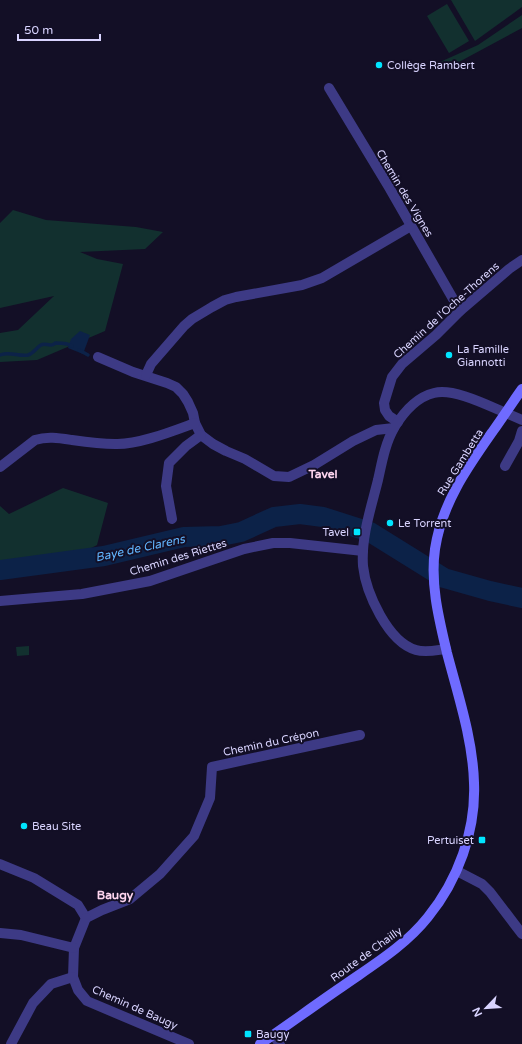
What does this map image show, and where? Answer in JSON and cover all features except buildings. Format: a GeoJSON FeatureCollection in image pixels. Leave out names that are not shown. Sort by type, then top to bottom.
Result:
{"type":"FeatureCollection","features":[{"type":"Feature","properties":{"kind":"main road","name":"Rue Gambetta"},"geometry":{"type":"LineString","coordinates":[[446,649],[435,597],[433,579],[435,548],[440,524],[456,487],[478,451],[522,389]]}},
{"type":"Feature","properties":{"kind":"main road","name":"Route de Chailly"},"geometry":{"type":"LineString","coordinates":[[260,1044],[381,960],[411,936],[428,918],[446,893],[457,871],[470,830],[474,784],[473,765],[467,729],[446,649]]}},
{"type":"Feature","properties":{"kind":"street","name":"Chemin des Vignes"},"geometry":{"type":"LineString","coordinates":[[329,88],[460,311]]}},
{"type":"Feature","properties":{"kind":"street"},"geometry":{"type":"LineString","coordinates":[[146,375],[151,364],[184,326],[192,319],[212,307],[236,296],[313,282],[328,275],[411,226]]}},
{"type":"Feature","properties":{"kind":"street","name":"Chemin de l'Oche-Thorens"},"geometry":{"type":"LineString","coordinates":[[396,425],[385,410],[384,403],[392,377],[402,364],[436,335],[460,311],[522,260]]}},
{"type":"Feature","properties":{"kind":"street"},"geometry":{"type":"LineString","coordinates":[[98,358],[176,387],[188,402],[201,435],[212,444],[245,459],[274,476],[289,477],[314,465],[353,441],[376,430],[396,425]]}},
{"type":"Feature","properties":{"kind":"street"},"geometry":{"type":"LineString","coordinates":[[446,649],[426,651],[416,650],[408,646],[399,639],[380,615],[369,591],[364,573],[363,551],[368,519],[386,447],[396,425],[412,405],[421,398],[435,392],[459,394],[522,420]]}},
{"type":"Feature","properties":{"kind":"street"},"geometry":{"type":"LineString","coordinates":[[0,467],[35,440],[41,438],[59,438],[116,444],[140,440],[195,423]]}},
{"type":"Feature","properties":{"kind":"street"},"geometry":{"type":"LineString","coordinates":[[505,466],[519,441],[522,431]]}},
{"type":"Feature","properties":{"kind":"street"},"geometry":{"type":"LineString","coordinates":[[172,519],[166,486],[169,463],[186,446],[201,435]]}},
{"type":"Feature","properties":{"kind":"street","name":"Chemin des Riettes"},"geometry":{"type":"LineString","coordinates":[[0,601],[82,594],[150,580],[244,549],[273,543],[290,543],[363,551]]}},
{"type":"Feature","properties":{"kind":"street","name":"Chemin du Crépon"},"geometry":{"type":"LineString","coordinates":[[86,918],[130,899],[160,874],[194,836],[210,798],[212,767],[360,735]]}},
{"type":"Feature","properties":{"kind":"street"},"geometry":{"type":"LineString","coordinates":[[0,864],[34,878],[78,905],[86,918],[74,948],[72,977],[51,984],[33,1003],[11,1044]]}},
{"type":"Feature","properties":{"kind":"street"},"geometry":{"type":"LineString","coordinates":[[457,871],[482,884],[490,892],[522,934]]}},
{"type":"Feature","properties":{"kind":"street"},"geometry":{"type":"LineString","coordinates":[[0,934],[21,935],[74,948]]}},
{"type":"Feature","properties":{"kind":"street","name":"Chemin de Baugy"},"geometry":{"type":"LineString","coordinates":[[72,977],[78,990],[87,1001],[189,1044]]}},
{"type":"Feature","properties":{"kind":"street"},"geometry":{"type":"LineString","coordinates":[[273,1035],[280,1044]]}},
{"type":"Feature","properties":{"kind":"green space"},"geometry":{"type":"Polygon","coordinates":[[[451,0],[522,0],[522,7],[475,41],[451,0]]]}},
{"type":"Feature","properties":{"kind":"green space"},"geometry":{"type":"Polygon","coordinates":[[[447,4],[469,41],[449,53],[427,16],[447,4]]]}},
{"type":"Feature","properties":{"kind":"green space"},"geometry":{"type":"Polygon","coordinates":[[[522,15],[522,28],[444,70],[440,62],[478,45],[522,15]]]}},
{"type":"Feature","properties":{"kind":"green space"},"geometry":{"type":"Polygon","coordinates":[[[13,210],[46,220],[136,227],[163,232],[145,249],[80,252],[97,259],[123,264],[105,331],[37,360],[0,362],[0,333],[18,330],[54,296],[0,308],[0,223],[13,210]]]}},
{"type":"Feature","properties":{"kind":"green space"},"geometry":{"type":"Polygon","coordinates":[[[63,488],[108,503],[97,545],[57,566],[0,566],[0,506],[9,514],[63,488]]]}},
{"type":"Feature","properties":{"kind":"green space"},"geometry":{"type":"Polygon","coordinates":[[[29,646],[29,655],[17,656],[16,647],[29,646]]]}},
{"type":"Feature","properties":{"kind":"water"},"geometry":{"type":"Polygon","coordinates":[[[80,331],[90,335],[83,354],[68,348],[71,339],[80,331]]]}},
{"type":"Feature","properties":{"kind":"waterway"},"geometry":{"type":"LineString","coordinates":[[0,355],[28,355],[43,344],[53,345],[56,343],[62,343],[72,346]]}},
{"type":"Feature","properties":{"kind":"waterway"},"geometry":{"type":"LineString","coordinates":[[79,350],[88,355]]}},
{"type":"Feature","properties":{"kind":"waterway","name":"Baye de Clarens"},"geometry":{"type":"LineString","coordinates":[[0,570],[104,556],[184,537],[221,536],[241,532],[274,517],[300,514],[323,517],[370,532],[444,578],[522,598]]}},
{"type":"Feature","properties":{"kind":"place","name":"Collège Rambert"},"geometry":{"type":"Point","coordinates":[379,65]}},
{"type":"Feature","properties":{"kind":"place","name":"La Famille Giannotti"},"geometry":{"type":"Point","coordinates":[449,355]}},
{"type":"Feature","properties":{"kind":"place","name":"Le Torrent"},"geometry":{"type":"Point","coordinates":[390,523]}},
{"type":"Feature","properties":{"kind":"place","name":"Tavel"},"geometry":{"type":"Point","coordinates":[357,532]}},
{"type":"Feature","properties":{"kind":"place","name":"Beau Site"},"geometry":{"type":"Point","coordinates":[24,826]}},
{"type":"Feature","properties":{"kind":"place","name":"Pertuiset"},"geometry":{"type":"Point","coordinates":[482,840]}},
{"type":"Feature","properties":{"kind":"place","name":"Baugy"},"geometry":{"type":"Point","coordinates":[248,1034]}},
{"type":"Feature","properties":{"kind":"district","name":"Tavel"},"geometry":{"type":"Point","coordinates":[323,474]}},
{"type":"Feature","properties":{"kind":"district","name":"Baugy"},"geometry":{"type":"Point","coordinates":[115,895]}}]}
